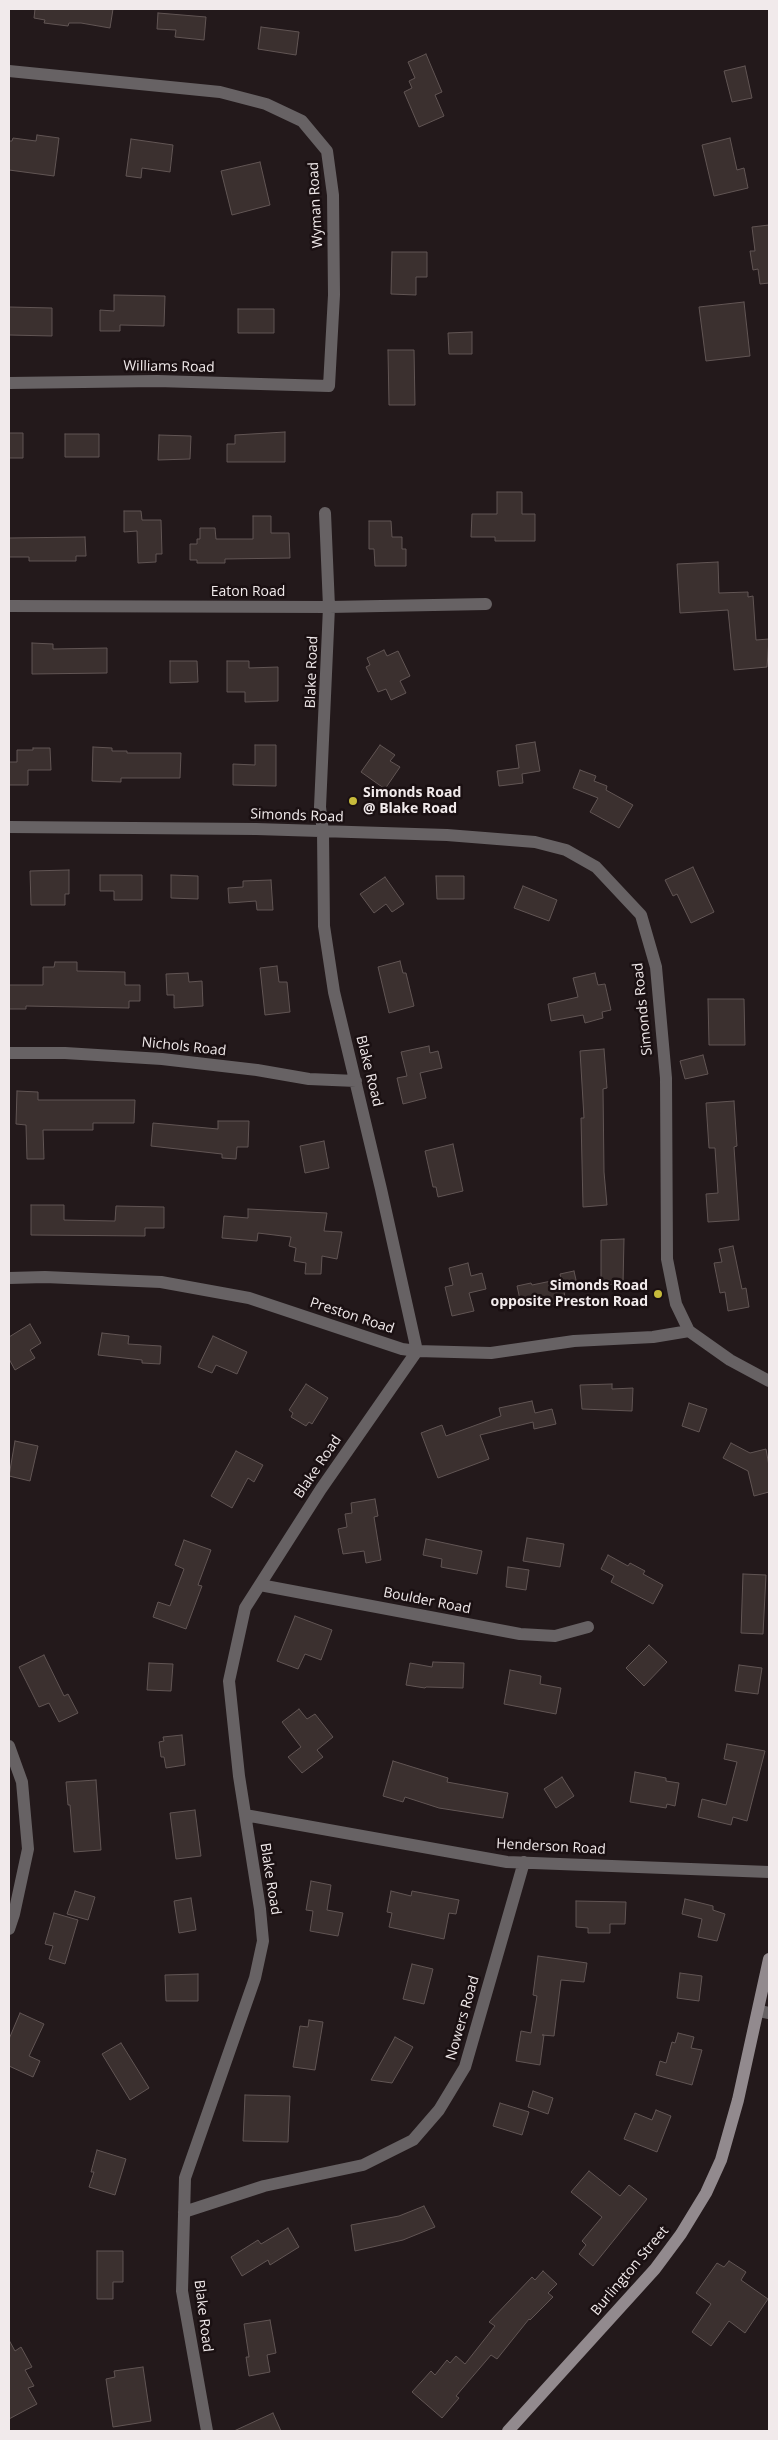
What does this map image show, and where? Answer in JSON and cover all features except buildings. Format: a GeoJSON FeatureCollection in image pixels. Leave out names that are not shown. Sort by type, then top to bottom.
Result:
{"type":"FeatureCollection","features":[{"type":"Feature","properties":{"kind":"main road","name":"Burlington Street"},"geometry":{"type":"LineString","coordinates":[[508,2431],[655,2270],[681,2234],[706,2193],[721,2160],[764,2012],[769,1959]]}},
{"type":"Feature","properties":{"kind":"street","name":"Wyman Road"},"geometry":{"type":"LineString","coordinates":[[9,71],[220,92],[266,104],[302,121],[328,151],[333,195],[334,295],[329,386]]}},
{"type":"Feature","properties":{"kind":"street","name":"Williams Road"},"geometry":{"type":"LineString","coordinates":[[9,383],[156,381],[329,386]]}},
{"type":"Feature","properties":{"kind":"street","name":"Blake Road"},"geometry":{"type":"LineString","coordinates":[[207,2431],[182,2291],[185,2178],[255,1978],[263,1941],[260,1909],[245,1815],[229,1681],[245,1608],[321,1489],[417,1351],[334,992],[324,926],[323,832],[320,807],[329,607],[325,513]]}},
{"type":"Feature","properties":{"kind":"street","name":"Eaton Road"},"geometry":{"type":"LineString","coordinates":[[9,606],[329,607],[486,604]]}},
{"type":"Feature","properties":{"kind":"street","name":"Simonds Road"},"geometry":{"type":"LineString","coordinates":[[9,827],[256,829],[456,836],[535,842],[566,850],[596,867],[641,915],[656,967],[666,1078],[668,1259],[676,1304],[689,1331],[730,1360],[769,1381]]}},
{"type":"Feature","properties":{"kind":"street","name":"Nichols Road"},"geometry":{"type":"LineString","coordinates":[[9,1053],[65,1053],[162,1059],[257,1070],[309,1079],[356,1081]]}},
{"type":"Feature","properties":{"kind":"street","name":"Preston Road"},"geometry":{"type":"LineString","coordinates":[[9,1278],[44,1277],[162,1282],[249,1298],[402,1349],[417,1351],[491,1353],[574,1341],[653,1337],[689,1331]]}},
{"type":"Feature","properties":{"kind":"street","name":"Boulder Road"},"geometry":{"type":"LineString","coordinates":[[260,1585],[520,1634],[555,1636],[588,1627]]}},
{"type":"Feature","properties":{"kind":"street"},"geometry":{"type":"LineString","coordinates":[[9,1746],[22,1782],[28,1849],[9,1929]]}},
{"type":"Feature","properties":{"kind":"street","name":"Henderson Road"},"geometry":{"type":"LineString","coordinates":[[245,1815],[507,1862],[769,1872]]}},
{"type":"Feature","properties":{"kind":"street","name":"Nowers Road"},"geometry":{"type":"LineString","coordinates":[[184,2212],[264,2186],[363,2165],[413,2140],[439,2110],[465,2067],[524,1862]]}},
{"type":"Feature","properties":{"kind":"place","name":"Simonds Road @ Blake Road"},"geometry":{"type":"Point","coordinates":[353,801]}},
{"type":"Feature","properties":{"kind":"place","name":"Simonds Road opposite Preston Road"},"geometry":{"type":"Point","coordinates":[658,1294]}}]}
